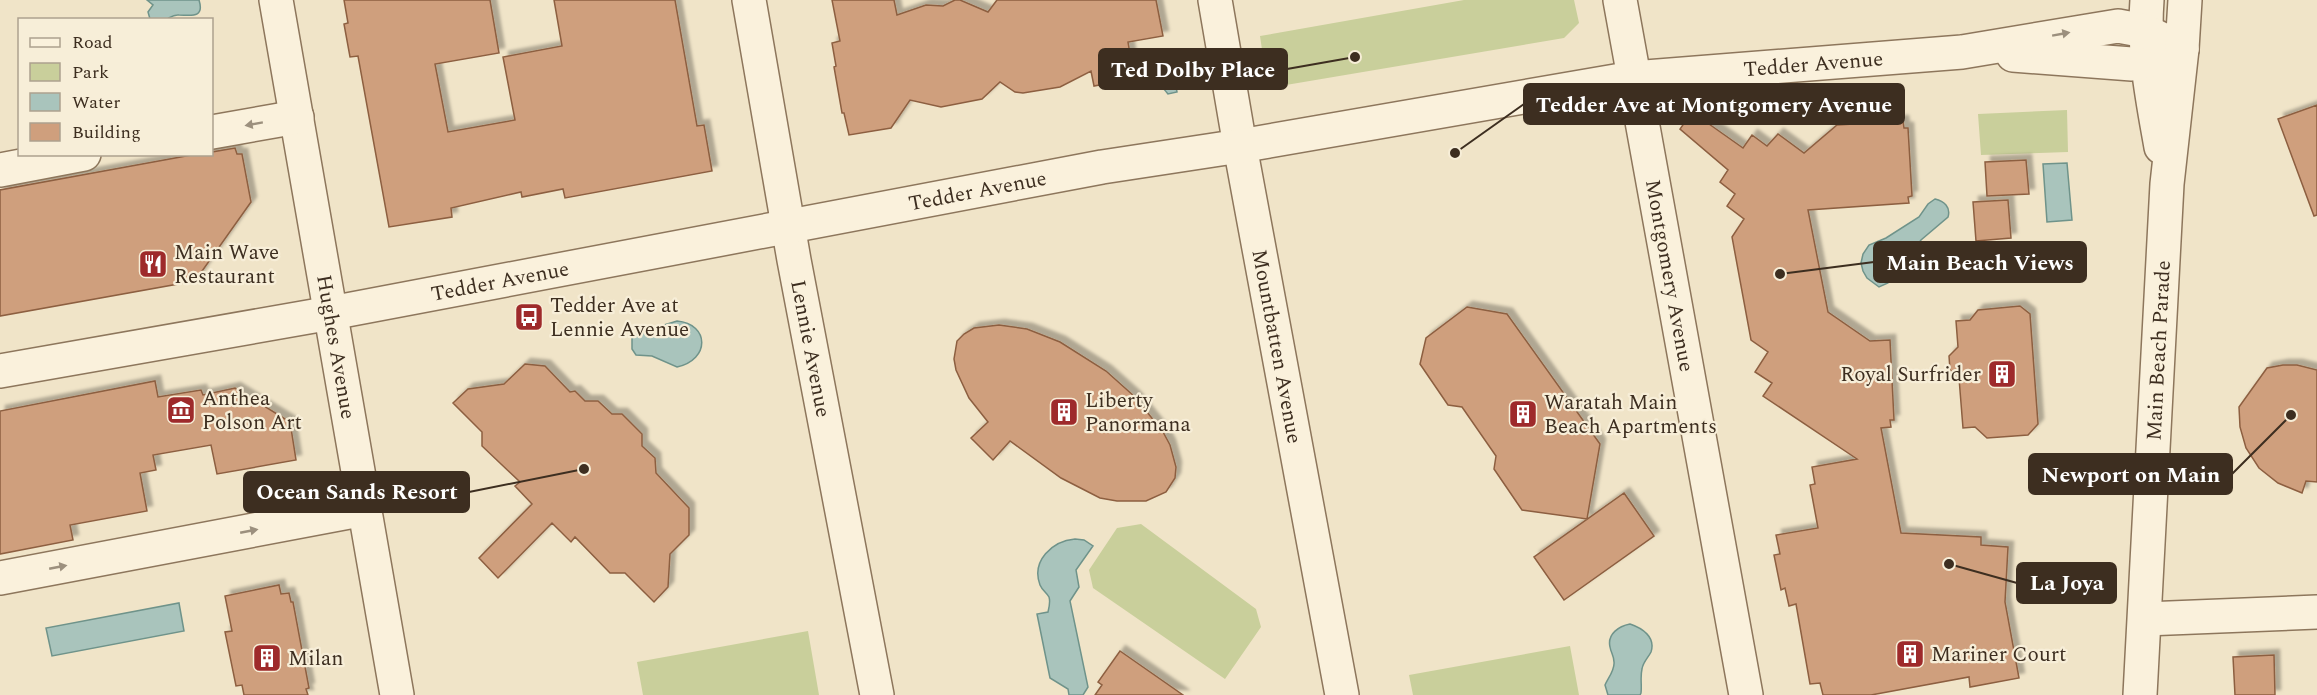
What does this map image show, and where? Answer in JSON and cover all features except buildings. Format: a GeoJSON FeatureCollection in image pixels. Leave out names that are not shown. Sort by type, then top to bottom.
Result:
{"type":"FeatureCollection","features":[{"type":"Feature","properties":{"kind":"street","name":"Hughes Avenue"},"geometry":{"type":"LineString","coordinates":[[276,0],[397,695]]}},
{"type":"Feature","properties":{"kind":"street","name":"Lennie Avenue"},"geometry":{"type":"LineString","coordinates":[[749,0],[788,227],[877,695]]}},
{"type":"Feature","properties":{"kind":"street","name":"Mountbatten Avenue"},"geometry":{"type":"LineString","coordinates":[[1215,0],[1342,695]]}},
{"type":"Feature","properties":{"kind":"street","name":"Montgomery Avenue"},"geometry":{"type":"LineString","coordinates":[[1620,0],[1746,695]]}},
{"type":"Feature","properties":{"kind":"street","name":"Main Beach Parade"},"geometry":{"type":"LineString","coordinates":[[2140,695],[2167,184],[2185,0]]}},
{"type":"Feature","properties":{"kind":"street","name":"Tedder Avenue"},"geometry":{"type":"LineString","coordinates":[[0,371],[331,313],[1102,167],[1240,146],[1634,78],[1962,52],[2080,60],[2117,65],[2146,31],[2182,49]]}},
{"type":"Feature","properties":{"kind":"street","name":"Main Beach Parade"},"geometry":{"type":"LineString","coordinates":[[2146,31],[2167,184]]}},
{"type":"Feature","properties":{"kind":"street"},"geometry":{"type":"LineString","coordinates":[[213,132],[297,117]]}},
{"type":"Feature","properties":{"kind":"street"},"geometry":{"type":"LineString","coordinates":[[0,170],[74,156]]}},
{"type":"Feature","properties":{"kind":"street"},"geometry":{"type":"LineString","coordinates":[[0,578],[365,510]]}},
{"type":"Feature","properties":{"kind":"street"},"geometry":{"type":"LineString","coordinates":[[2145,619],[2317,612]]}},
{"type":"Feature","properties":{"kind":"green space"},"geometry":{"type":"Polygon","coordinates":[[[1464,0],[1574,0],[1579,23],[1564,38],[1280,86],[1266,77],[1260,36],[1464,0]]]}},
{"type":"Feature","properties":{"kind":"green space"},"geometry":{"type":"Polygon","coordinates":[[[2067,110],[2068,152],[1981,155],[1978,114],[2067,110]]]}},
{"type":"Feature","properties":{"kind":"green space"},"geometry":{"type":"Polygon","coordinates":[[[1141,524],[1256,609],[1261,627],[1225,679],[1093,588],[1089,570],[1117,528],[1141,524]]]}},
{"type":"Feature","properties":{"kind":"green space"},"geometry":{"type":"Polygon","coordinates":[[[808,631],[819,695],[643,695],[637,662],[808,631]]]}},
{"type":"Feature","properties":{"kind":"green space"},"geometry":{"type":"Polygon","coordinates":[[[1570,646],[1579,695],[1413,695],[1409,675],[1570,646]]]}},
{"type":"Feature","properties":{"kind":"water"},"geometry":{"type":"Polygon","coordinates":[[[147,0],[199,0],[200,10],[195,15],[150,18],[148,12],[153,5],[147,0]]]}},
{"type":"Feature","properties":{"kind":"water"},"geometry":{"type":"Polygon","coordinates":[[[1169,51],[1177,92],[1168,94],[1156,85],[1140,85],[1135,57],[1169,51]]]}},
{"type":"Feature","properties":{"kind":"water"},"geometry":{"type":"Polygon","coordinates":[[[2067,163],[2072,220],[2047,222],[2043,164],[2067,163]]]}},
{"type":"Feature","properties":{"kind":"water"},"geometry":{"type":"Polygon","coordinates":[[[1935,199],[1946,205],[1948,217],[1921,240],[1888,283],[1879,287],[1867,278],[1863,271],[1861,263],[1863,254],[1869,245],[1886,238],[1919,217],[1928,204],[1935,199]]]}},
{"type":"Feature","properties":{"kind":"water"},"geometry":{"type":"Polygon","coordinates":[[[677,321],[696,328],[700,335],[702,342],[696,357],[677,367],[652,356],[636,355],[632,349],[632,338],[638,333],[677,321]]]}},
{"type":"Feature","properties":{"kind":"water"},"geometry":{"type":"Polygon","coordinates":[[[1075,539],[1084,540],[1093,546],[1076,570],[1079,587],[1070,601],[1088,687],[1083,695],[1069,695],[1068,689],[1050,678],[1037,614],[1048,612],[1049,604],[1049,597],[1041,587],[1038,576],[1041,560],[1051,548],[1075,539]]]}},
{"type":"Feature","properties":{"kind":"water"},"geometry":{"type":"Polygon","coordinates":[[[179,603],[184,631],[52,656],[46,628],[179,603]]]}},
{"type":"Feature","properties":{"kind":"water"},"geometry":{"type":"Polygon","coordinates":[[[1630,624],[1647,634],[1652,642],[1651,652],[1642,669],[1641,693],[1640,695],[1608,695],[1605,685],[1614,665],[1610,638],[1618,629],[1630,624]]]}},
{"type":"Feature","properties":{"kind":"place","name":"Ted Dolby Place"},"geometry":{"type":"Point","coordinates":[1355,57]}},
{"type":"Feature","properties":{"kind":"place","name":"Tedder Ave at Montgomery Avenue"},"geometry":{"type":"Point","coordinates":[1455,153]}},
{"type":"Feature","properties":{"kind":"place","name":"Main Wave Restaurant"},"geometry":{"type":"Point","coordinates":[153,264]}},
{"type":"Feature","properties":{"kind":"place","name":"Main Beach Views"},"geometry":{"type":"Point","coordinates":[1780,274]}},
{"type":"Feature","properties":{"kind":"place","name":"Tedder Ave at Lennie Avenue"},"geometry":{"type":"Point","coordinates":[529,317]}},
{"type":"Feature","properties":{"kind":"place","name":"Royal Surfrider"},"geometry":{"type":"Point","coordinates":[2002,374]}},
{"type":"Feature","properties":{"kind":"place","name":"Anthea Polson Art"},"geometry":{"type":"Point","coordinates":[181,410]}},
{"type":"Feature","properties":{"kind":"place","name":"Liberty Panormana"},"geometry":{"type":"Point","coordinates":[1064,412]}},
{"type":"Feature","properties":{"kind":"place","name":"Waratah Main Beach Apartments"},"geometry":{"type":"Point","coordinates":[1523,414]}},
{"type":"Feature","properties":{"kind":"place","name":"Newport on Main"},"geometry":{"type":"Point","coordinates":[2291,415]}},
{"type":"Feature","properties":{"kind":"place","name":"Ocean Sands Resort"},"geometry":{"type":"Point","coordinates":[584,469]}},
{"type":"Feature","properties":{"kind":"place","name":"La Joya"},"geometry":{"type":"Point","coordinates":[1949,564]}},
{"type":"Feature","properties":{"kind":"place","name":"Mariner Court"},"geometry":{"type":"Point","coordinates":[1910,654]}},
{"type":"Feature","properties":{"kind":"place","name":"Milan"},"geometry":{"type":"Point","coordinates":[267,658]}}]}
